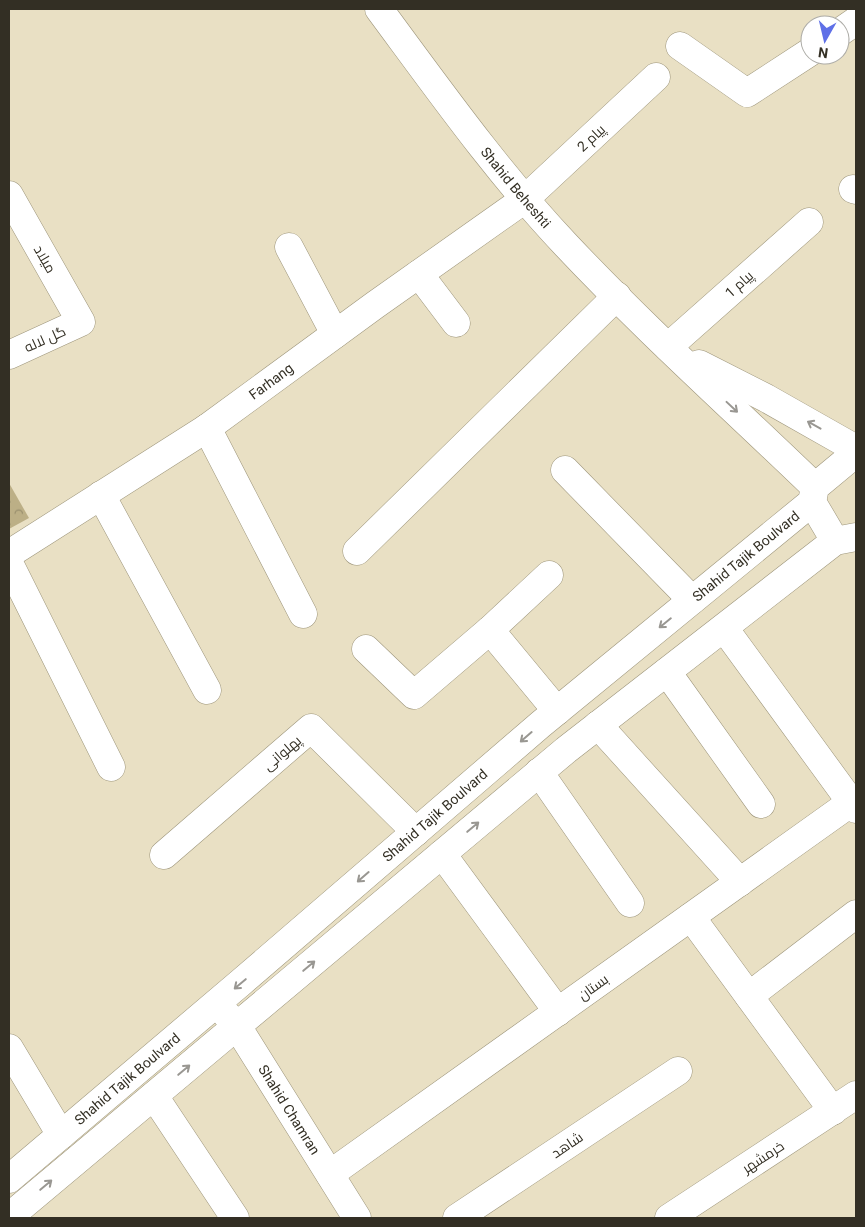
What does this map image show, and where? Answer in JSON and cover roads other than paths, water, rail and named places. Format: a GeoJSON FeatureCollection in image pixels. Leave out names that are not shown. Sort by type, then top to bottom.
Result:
{"type":"FeatureCollection","features":[{"type":"Feature","properties":{"kind":"street","name":"Shahid Beheshti"},"geometry":{"type":"LineString","coordinates":[[379,9],[486,154],[525,199],[566,245],[814,494],[846,539]]}},
{"type":"Feature","properties":{"kind":"street"},"geometry":{"type":"LineString","coordinates":[[680,46],[747,93],[800,59]]}},
{"type":"Feature","properties":{"kind":"street","name":"پیام 2"},"geometry":{"type":"LineString","coordinates":[[525,199],[656,77]]}},
{"type":"Feature","properties":{"kind":"street","name":"میلاد"},"geometry":{"type":"LineString","coordinates":[[9,195],[81,322]]}},
{"type":"Feature","properties":{"kind":"street","name":"Farhang"},"geometry":{"type":"LineString","coordinates":[[9,554],[207,428],[525,199]]}},
{"type":"Feature","properties":{"kind":"street","name":"پیام 1"},"geometry":{"type":"LineString","coordinates":[[669,349],[809,222]]}},
{"type":"Feature","properties":{"kind":"street"},"geometry":{"type":"LineString","coordinates":[[289,246],[335,334]]}},
{"type":"Feature","properties":{"kind":"street"},"geometry":{"type":"LineString","coordinates":[[419,274],[456,323]]}},
{"type":"Feature","properties":{"kind":"street"},"geometry":{"type":"LineString","coordinates":[[357,551],[617,296]]}},
{"type":"Feature","properties":{"kind":"street","name":"گل لاله"},"geometry":{"type":"LineString","coordinates":[[9,355],[81,322]]}},
{"type":"Feature","properties":{"kind":"street","name":"Shahid Beheshti"},"geometry":{"type":"LineString","coordinates":[[669,349],[766,398],[856,449]]}},
{"type":"Feature","properties":{"kind":"street"},"geometry":{"type":"LineString","coordinates":[[207,428],[303,614]]}},
{"type":"Feature","properties":{"kind":"street","name":"Shahid Tajik Boulvard"},"geometry":{"type":"LineString","coordinates":[[9,1179],[557,711],[692,600],[814,494],[856,453]]}},
{"type":"Feature","properties":{"kind":"street"},"geometry":{"type":"LineString","coordinates":[[565,470],[692,600]]}},
{"type":"Feature","properties":{"kind":"street"},"geometry":{"type":"LineString","coordinates":[[101,496],[207,690]]}},
{"type":"Feature","properties":{"kind":"street"},"geometry":{"type":"LineString","coordinates":[[9,1217],[539,772],[724,628],[846,539]]}},
{"type":"Feature","properties":{"kind":"street"},"geometry":{"type":"LineString","coordinates":[[9,563],[111,767]]}},
{"type":"Feature","properties":{"kind":"street"},"geometry":{"type":"LineString","coordinates":[[366,649],[414,695],[490,630],[549,575]]}},
{"type":"Feature","properties":{"kind":"street"},"geometry":{"type":"LineString","coordinates":[[724,628],[855,803]]}},
{"type":"Feature","properties":{"kind":"street"},"geometry":{"type":"LineString","coordinates":[[490,630],[557,711]]}},
{"type":"Feature","properties":{"kind":"street"},"geometry":{"type":"LineString","coordinates":[[667,672],[761,804]]}},
{"type":"Feature","properties":{"kind":"street"},"geometry":{"type":"LineString","coordinates":[[598,725],[740,882]]}},
{"type":"Feature","properties":{"kind":"street","name":"پهلوانی"},"geometry":{"type":"LineString","coordinates":[[164,855],[311,728],[416,832]]}},
{"type":"Feature","properties":{"kind":"street"},"geometry":{"type":"LineString","coordinates":[[539,772],[630,903]]}},
{"type":"Feature","properties":{"kind":"street","name":"بستان"},"geometry":{"type":"LineString","coordinates":[[330,1174],[740,882],[855,803]]}},
{"type":"Feature","properties":{"kind":"street"},"geometry":{"type":"LineString","coordinates":[[442,854],[558,1012]]}},
{"type":"Feature","properties":{"kind":"street"},"geometry":{"type":"LineString","coordinates":[[749,996],[856,914]]}},
{"type":"Feature","properties":{"kind":"street"},"geometry":{"type":"LineString","coordinates":[[691,917],[833,1111]]}},
{"type":"Feature","properties":{"kind":"street","name":"Shahid Chamran"},"geometry":{"type":"LineString","coordinates":[[216,1004],[237,1026],[357,1218]]}},
{"type":"Feature","properties":{"kind":"street"},"geometry":{"type":"LineString","coordinates":[[9,1048],[61,1135]]}},
{"type":"Feature","properties":{"kind":"street","name":"شاهد"},"geometry":{"type":"LineString","coordinates":[[457,1218],[678,1071]]}},
{"type":"Feature","properties":{"kind":"street"},"geometry":{"type":"LineString","coordinates":[[154,1096],[235,1218]]}},
{"type":"Feature","properties":{"kind":"street","name":"خرمشهر"},"geometry":{"type":"LineString","coordinates":[[669,1218],[856,1096]]}}]}
